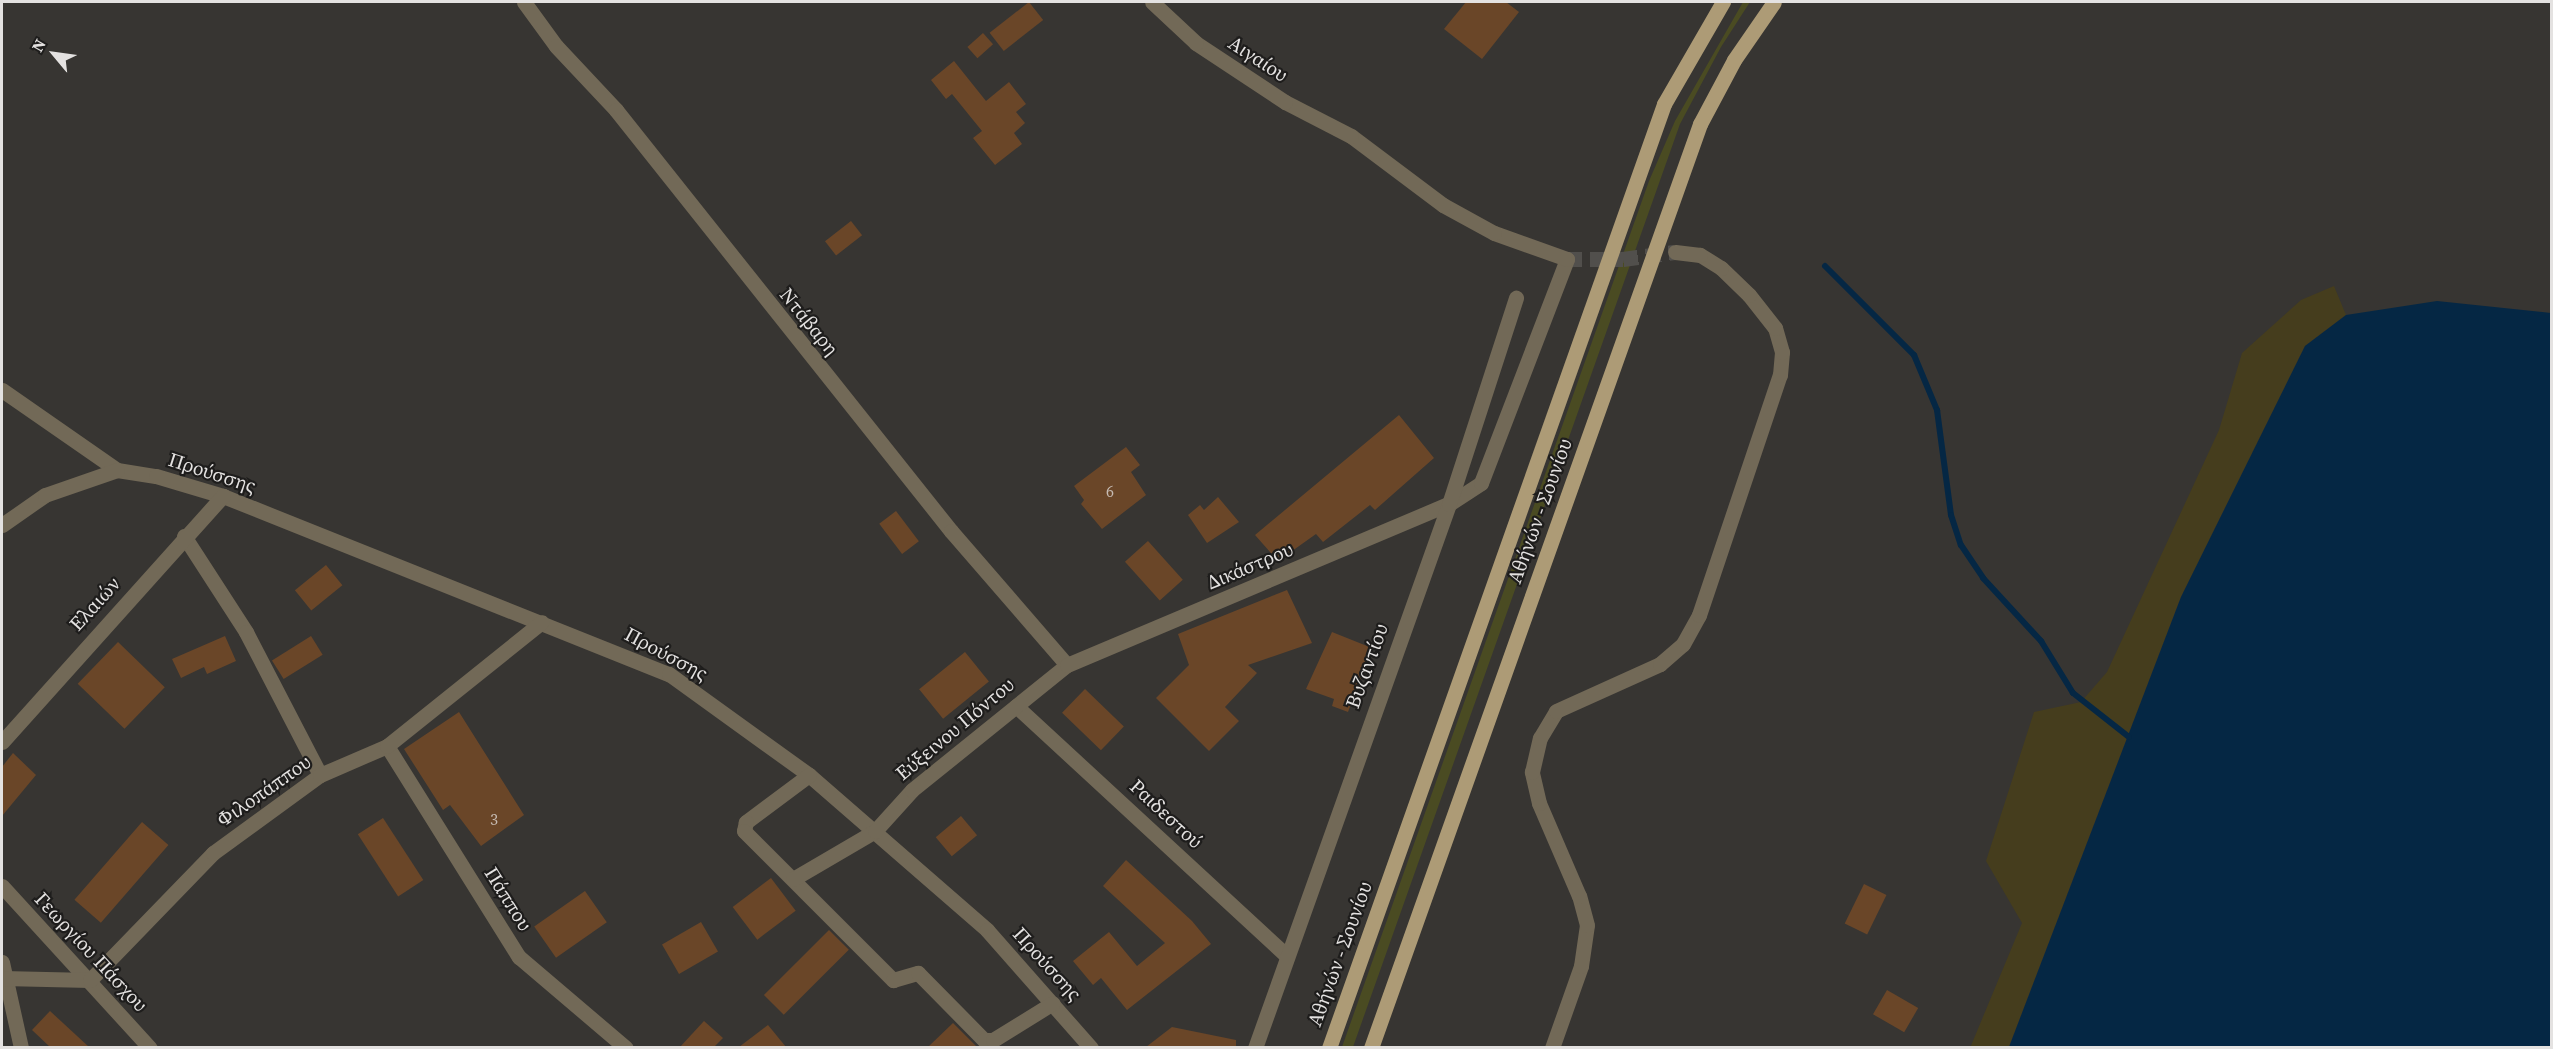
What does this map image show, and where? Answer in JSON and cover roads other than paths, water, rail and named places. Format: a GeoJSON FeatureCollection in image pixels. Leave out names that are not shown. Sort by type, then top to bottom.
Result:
{"type":"FeatureCollection","features":[{"type":"Feature","properties":{"kind":"main road","name":"Αθήνών - Σουνίου"},"geometry":{"type":"LineString","coordinates":[[1329,1047],[1664,104],[1723,2]]}},
{"type":"Feature","properties":{"kind":"main road","name":"Αθήνών - Σουνίου"},"geometry":{"type":"LineString","coordinates":[[1371,1047],[1700,124],[1734,60],[1774,2]]}},
{"type":"Feature","properties":{"kind":"street","name":"Ντάβαρη"},"geometry":{"type":"LineString","coordinates":[[524,2],[556,46],[616,110],[951,531],[1067,665]]}},
{"type":"Feature","properties":{"kind":"street","name":"Αιγαίου"},"geometry":{"type":"LineString","coordinates":[[1152,2],[1196,43],[1285,102],[1351,136],[1443,205],[1494,233],[1567,259],[1481,483],[1449,504]]}},
{"type":"Feature","properties":{"kind":"street"},"geometry":{"type":"LineString","coordinates":[[1552,1047],[1581,966],[1587,925],[1579,896],[1539,803],[1532,772],[1539,738],[1556,711],[1660,664],[1683,644],[1699,615],[1779,375],[1782,352],[1775,328],[1749,294],[1721,268],[1700,255],[1675,252]]}},
{"type":"Feature","properties":{"kind":"street","name":"Βυζαντίου"},"geometry":{"type":"LineString","coordinates":[[1255,1047],[1449,504],[1516,298]]}},
{"type":"Feature","properties":{"kind":"street"},"geometry":{"type":"LineString","coordinates":[[2,390],[117,470]]}},
{"type":"Feature","properties":{"kind":"street"},"geometry":{"type":"LineString","coordinates":[[2,525],[45,495],[117,470]]}},
{"type":"Feature","properties":{"kind":"street","name":"Προύσσης"},"geometry":{"type":"LineString","coordinates":[[117,470],[156,476],[223,496],[669,674],[809,776],[875,831],[987,930],[1091,1047]]}},
{"type":"Feature","properties":{"kind":"street","name":"Ελαιών"},"geometry":{"type":"LineString","coordinates":[[2,742],[184,536],[223,496]]}},
{"type":"Feature","properties":{"kind":"street","name":"Δικάστρου"},"geometry":{"type":"LineString","coordinates":[[1067,665],[1449,504]]}},
{"type":"Feature","properties":{"kind":"street"},"geometry":{"type":"LineString","coordinates":[[184,536],[246,632],[320,776]]}},
{"type":"Feature","properties":{"kind":"street","name":"Φιλοπάππου"},"geometry":{"type":"LineString","coordinates":[[90,980],[213,853],[320,776],[387,746],[491,666],[542,622]]}},
{"type":"Feature","properties":{"kind":"street","name":"Εύξεινου Πόντου"},"geometry":{"type":"LineString","coordinates":[[793,879],[875,831],[912,790],[1067,665]]}},
{"type":"Feature","properties":{"kind":"street","name":"Ραιδεστού"},"geometry":{"type":"LineString","coordinates":[[1016,706],[1286,955]]}},
{"type":"Feature","properties":{"kind":"street","name":"Πάππου"},"geometry":{"type":"LineString","coordinates":[[387,746],[519,957],[626,1047]]}},
{"type":"Feature","properties":{"kind":"street"},"geometry":{"type":"LineString","coordinates":[[809,776],[743,826],[893,980],[918,973],[984,1040],[993,1040],[1053,1003]]}},
{"type":"Feature","properties":{"kind":"street","name":"Γεωργίου Πάσχου"},"geometry":{"type":"LineString","coordinates":[[2,886],[150,1047]]}},
{"type":"Feature","properties":{"kind":"street"},"geometry":{"type":"LineString","coordinates":[[2,962],[3,978],[21,1047]]}},
{"type":"Feature","properties":{"kind":"street"},"geometry":{"type":"LineString","coordinates":[[3,978],[90,980]]}},
{"type":"Feature","properties":{"kind":"water"},"geometry":{"type":"Polygon","coordinates":[[[2437,301],[2551,313],[2551,1047],[2009,1047],[2181,597],[2305,346],[2346,315],[2437,301]]]}},
{"type":"Feature","properties":{"kind":"waterway"},"geometry":{"type":"LineString","coordinates":[[1825,266],[1914,355],[1937,410],[1951,515],[1961,545],[1983,578],[2041,641],[2073,693],[2129,737]]}},
{"type":"Feature","properties":{"kind":"tunnel"},"geometry":{"type":"LineString","coordinates":[[1567,259],[1623,259],[1675,252]]}}]}
